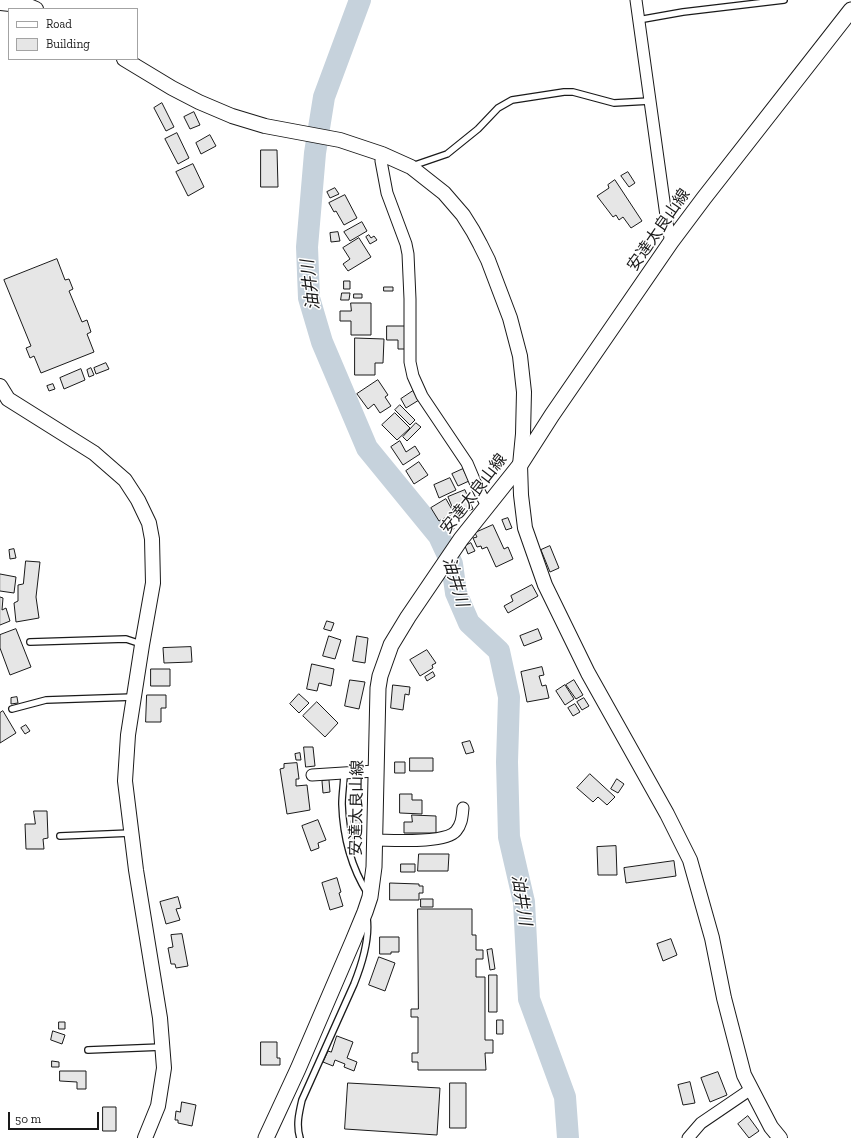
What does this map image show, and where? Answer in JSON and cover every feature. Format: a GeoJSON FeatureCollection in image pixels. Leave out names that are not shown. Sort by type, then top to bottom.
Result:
{"type":"FeatureCollection","features":[{"type":"Feature","properties":{"kind":"main road","name":"安達太良山線"},"geometry":{"type":"LineString","coordinates":[[266,1138],[298,1069],[370,897],[374,867],[377,709],[380,676],[391,645],[461,539],[520,465],[552,415],[671,242],[851,10]]}},
{"type":"Feature","properties":{"kind":"street"},"geometry":{"type":"LineString","coordinates":[[636,0],[667,223],[671,242]]}},
{"type":"Feature","properties":{"kind":"street"},"geometry":{"type":"LineString","coordinates":[[0,3],[29,6],[34,8]]}},
{"type":"Feature","properties":{"kind":"street"},"geometry":{"type":"LineString","coordinates":[[126,60],[172,88],[199,102],[232,116],[265,126],[340,140],[382,154],[412,167],[444,193],[463,215],[480,244],[510,318],[520,356],[524,392],[523,434],[520,465],[521,495],[525,528],[545,585],[588,673],[667,814],[690,860],[712,938],[724,998],[744,1075],[771,1127],[780,1138]]}},
{"type":"Feature","properties":{"kind":"street"},"geometry":{"type":"LineString","coordinates":[[382,154],[381,161],[387,193],[406,244],[408,254],[410,362],[413,376],[422,396],[468,463],[478,489],[487,506]]}},
{"type":"Feature","properties":{"kind":"street"},"geometry":{"type":"LineString","coordinates":[[0,386],[8,399],[94,453],[125,480],[138,500],[149,523],[152,539],[153,583],[128,735],[125,781],[131,833],[160,1018],[163,1047],[164,1068],[158,1106],[145,1138]]}},
{"type":"Feature","properties":{"kind":"street"},"geometry":{"type":"LineString","coordinates":[[312,775],[375,771]]}},
{"type":"Feature","properties":{"kind":"street"},"geometry":{"type":"LineString","coordinates":[[374,840],[432,840],[447,837],[455,832],[461,823],[463,808]]}},
{"type":"Feature","properties":{"kind":"street"},"geometry":{"type":"LineString","coordinates":[[688,1138],[701,1123],[751,1089]]}},
{"type":"Feature","properties":{"kind":"lane"},"geometry":{"type":"LineString","coordinates":[[638,20],[683,12],[784,0]]}},
{"type":"Feature","properties":{"kind":"lane"},"geometry":{"type":"LineString","coordinates":[[412,167],[447,154],[478,129],[498,108],[512,100],[573,92],[614,103],[650,101]]}},
{"type":"Feature","properties":{"kind":"lane"},"geometry":{"type":"LineString","coordinates":[[30,642],[126,639],[142,645]]}},
{"type":"Feature","properties":{"kind":"lane"},"geometry":{"type":"LineString","coordinates":[[12,709],[46,700],[134,697]]}},
{"type":"Feature","properties":{"kind":"lane"},"geometry":{"type":"LineString","coordinates":[[344,773],[342,804],[347,839],[354,869],[370,897]]}},
{"type":"Feature","properties":{"kind":"lane"},"geometry":{"type":"LineString","coordinates":[[60,836],[131,833]]}},
{"type":"Feature","properties":{"kind":"lane"},"geometry":{"type":"LineString","coordinates":[[300,1138],[298,1131],[298,1120],[302,1100],[360,969],[368,925],[365,912]]}},
{"type":"Feature","properties":{"kind":"lane"},"geometry":{"type":"LineString","coordinates":[[88,1050],[163,1047]]}},
{"type":"Feature","properties":{"kind":"building"},"geometry":{"type":"Polygon","coordinates":[[[162,103],[174,127],[166,131],[154,108],[162,103]]]}},
{"type":"Feature","properties":{"kind":"building"},"geometry":{"type":"Polygon","coordinates":[[[194,112],[200,125],[190,129],[184,117],[194,112]]]}},
{"type":"Feature","properties":{"kind":"building"},"geometry":{"type":"Polygon","coordinates":[[[177,133],[189,158],[178,164],[165,139],[177,133]]]}},
{"type":"Feature","properties":{"kind":"building"},"geometry":{"type":"Polygon","coordinates":[[[210,135],[216,146],[201,154],[196,143],[210,135]]]}},
{"type":"Feature","properties":{"kind":"building"},"geometry":{"type":"Polygon","coordinates":[[[261,150],[277,150],[278,187],[261,187],[261,150]]]}},
{"type":"Feature","properties":{"kind":"building"},"geometry":{"type":"Polygon","coordinates":[[[193,164],[204,187],[188,196],[176,172],[193,164]]]}},
{"type":"Feature","properties":{"kind":"building"},"geometry":{"type":"Polygon","coordinates":[[[628,172],[635,183],[629,187],[621,176],[628,172]]]}},
{"type":"Feature","properties":{"kind":"building"},"geometry":{"type":"Polygon","coordinates":[[[615,180],[642,221],[631,228],[623,217],[619,220],[616,215],[613,217],[597,196],[609,188],[608,185],[615,180]]]}},
{"type":"Feature","properties":{"kind":"building"},"geometry":{"type":"Polygon","coordinates":[[[335,188],[339,194],[330,198],[327,192],[335,188]]]}},
{"type":"Feature","properties":{"kind":"building"},"geometry":{"type":"Polygon","coordinates":[[[345,195],[357,218],[344,225],[336,211],[334,212],[329,203],[345,195]]]}},
{"type":"Feature","properties":{"kind":"building"},"geometry":{"type":"Polygon","coordinates":[[[362,222],[367,231],[350,241],[344,232],[362,222]]]}},
{"type":"Feature","properties":{"kind":"building"},"geometry":{"type":"Polygon","coordinates":[[[338,232],[340,241],[331,242],[330,233],[338,232]]]}},
{"type":"Feature","properties":{"kind":"building"},"geometry":{"type":"Polygon","coordinates":[[[369,235],[371,238],[374,236],[377,240],[370,244],[366,237],[369,235]]]}},
{"type":"Feature","properties":{"kind":"building"},"geometry":{"type":"Polygon","coordinates":[[[359,238],[371,257],[348,271],[343,264],[350,259],[343,248],[359,238]]]}},
{"type":"Feature","properties":{"kind":"building"},"geometry":{"type":"Polygon","coordinates":[[[57,259],[65,280],[69,279],[73,289],[69,291],[82,322],[87,320],[91,332],[87,334],[94,352],[41,373],[34,356],[30,358],[26,348],[31,346],[4,280],[57,259]]]}},
{"type":"Feature","properties":{"kind":"building"},"geometry":{"type":"Polygon","coordinates":[[[344,281],[350,281],[350,289],[344,289],[344,281]]]}},
{"type":"Feature","properties":{"kind":"building"},"geometry":{"type":"Polygon","coordinates":[[[384,287],[393,287],[393,291],[384,291],[384,287]]]}},
{"type":"Feature","properties":{"kind":"building"},"geometry":{"type":"Polygon","coordinates":[[[342,293],[350,293],[349,300],[341,300],[342,293]]]}},
{"type":"Feature","properties":{"kind":"building"},"geometry":{"type":"Polygon","coordinates":[[[354,294],[362,294],[362,298],[354,298],[354,294]]]}},
{"type":"Feature","properties":{"kind":"building"},"geometry":{"type":"Polygon","coordinates":[[[351,303],[371,303],[371,335],[351,335],[351,321],[340,321],[340,311],[351,311],[351,303]]]}},
{"type":"Feature","properties":{"kind":"building"},"geometry":{"type":"Polygon","coordinates":[[[387,326],[405,326],[405,349],[398,349],[398,340],[387,340],[387,326]]]}},
{"type":"Feature","properties":{"kind":"building"},"geometry":{"type":"Polygon","coordinates":[[[355,338],[384,339],[383,363],[375,363],[375,375],[355,375],[355,338]]]}},
{"type":"Feature","properties":{"kind":"building"},"geometry":{"type":"Polygon","coordinates":[[[106,363],[109,369],[96,374],[94,368],[106,363]]]}},
{"type":"Feature","properties":{"kind":"building"},"geometry":{"type":"Polygon","coordinates":[[[91,368],[94,375],[89,377],[87,370],[91,368]]]}},
{"type":"Feature","properties":{"kind":"building"},"geometry":{"type":"Polygon","coordinates":[[[81,369],[85,380],[64,389],[60,378],[81,369]]]}},
{"type":"Feature","properties":{"kind":"building"},"geometry":{"type":"Polygon","coordinates":[[[378,380],[388,395],[385,397],[391,406],[380,413],[374,404],[368,409],[357,394],[378,380]]]}},
{"type":"Feature","properties":{"kind":"building"},"geometry":{"type":"Polygon","coordinates":[[[53,384],[55,389],[49,391],[47,386],[53,384]]]}},
{"type":"Feature","properties":{"kind":"building"},"geometry":{"type":"Polygon","coordinates":[[[413,391],[419,400],[406,408],[401,399],[413,391]]]}},
{"type":"Feature","properties":{"kind":"building"},"geometry":{"type":"Polygon","coordinates":[[[400,405],[415,420],[410,425],[395,410],[400,405]]]}},
{"type":"Feature","properties":{"kind":"building"},"geometry":{"type":"Polygon","coordinates":[[[395,413],[410,428],[397,440],[382,425],[395,413]]]}},
{"type":"Feature","properties":{"kind":"building"},"geometry":{"type":"Polygon","coordinates":[[[416,423],[421,427],[407,441],[403,437],[416,423]]]}},
{"type":"Feature","properties":{"kind":"building"},"geometry":{"type":"Polygon","coordinates":[[[400,441],[406,452],[415,446],[420,454],[403,465],[391,447],[400,441]]]}},
{"type":"Feature","properties":{"kind":"building"},"geometry":{"type":"Polygon","coordinates":[[[419,462],[428,475],[414,484],[406,471],[419,462]]]}},
{"type":"Feature","properties":{"kind":"building"},"geometry":{"type":"Polygon","coordinates":[[[463,469],[469,481],[458,486],[452,474],[463,469]]]}},
{"type":"Feature","properties":{"kind":"building"},"geometry":{"type":"Polygon","coordinates":[[[450,478],[456,490],[439,498],[434,485],[450,478]]]}},
{"type":"Feature","properties":{"kind":"building"},"geometry":{"type":"Polygon","coordinates":[[[465,490],[473,509],[456,516],[448,497],[465,490]]]}},
{"type":"Feature","properties":{"kind":"building"},"geometry":{"type":"Polygon","coordinates":[[[446,499],[454,513],[439,521],[431,508],[446,499]]]}},
{"type":"Feature","properties":{"kind":"building"},"geometry":{"type":"Polygon","coordinates":[[[508,518],[512,528],[506,530],[502,520],[508,518]]]}},
{"type":"Feature","properties":{"kind":"building"},"geometry":{"type":"Polygon","coordinates":[[[452,524],[454,529],[449,531],[446,526],[452,524]]]}},
{"type":"Feature","properties":{"kind":"building"},"geometry":{"type":"Polygon","coordinates":[[[493,525],[504,549],[508,547],[513,559],[496,567],[487,547],[482,549],[481,546],[477,547],[473,538],[477,537],[475,533],[493,525]]]}},
{"type":"Feature","properties":{"kind":"building"},"geometry":{"type":"Polygon","coordinates":[[[471,543],[475,551],[468,554],[465,546],[471,543]]]}},
{"type":"Feature","properties":{"kind":"building"},"geometry":{"type":"Polygon","coordinates":[[[550,546],[559,568],[550,572],[541,550],[550,546]]]}},
{"type":"Feature","properties":{"kind":"building"},"geometry":{"type":"Polygon","coordinates":[[[14,549],[16,558],[10,559],[9,550],[14,549]]]}},
{"type":"Feature","properties":{"kind":"building"},"geometry":{"type":"Polygon","coordinates":[[[26,561],[40,562],[36,597],[39,618],[16,622],[14,603],[18,601],[18,585],[23,584],[26,561]]]}},
{"type":"Feature","properties":{"kind":"building"},"geometry":{"type":"Polygon","coordinates":[[[0,574],[16,577],[14,593],[0,591],[0,574]]]}},
{"type":"Feature","properties":{"kind":"building"},"geometry":{"type":"Polygon","coordinates":[[[532,585],[538,596],[508,613],[504,606],[513,601],[511,596],[532,585]]]}},
{"type":"Feature","properties":{"kind":"building"},"geometry":{"type":"Polygon","coordinates":[[[0,597],[3,598],[2,610],[6,608],[10,621],[0,625],[0,597]]]}},
{"type":"Feature","properties":{"kind":"building"},"geometry":{"type":"Polygon","coordinates":[[[327,621],[334,623],[331,631],[324,629],[327,621]]]}},
{"type":"Feature","properties":{"kind":"building"},"geometry":{"type":"Polygon","coordinates":[[[16,629],[31,667],[10,675],[0,648],[0,635],[16,629]]]}},
{"type":"Feature","properties":{"kind":"building"},"geometry":{"type":"Polygon","coordinates":[[[538,629],[542,639],[524,646],[520,636],[538,629]]]}},
{"type":"Feature","properties":{"kind":"building"},"geometry":{"type":"Polygon","coordinates":[[[329,636],[341,640],[335,659],[323,656],[329,636]]]}},
{"type":"Feature","properties":{"kind":"building"},"geometry":{"type":"Polygon","coordinates":[[[357,636],[368,638],[365,663],[353,661],[357,636]]]}},
{"type":"Feature","properties":{"kind":"building"},"geometry":{"type":"Polygon","coordinates":[[[191,647],[192,662],[164,663],[163,648],[191,647]]]}},
{"type":"Feature","properties":{"kind":"building"},"geometry":{"type":"Polygon","coordinates":[[[427,650],[436,663],[432,665],[433,668],[420,676],[410,660],[427,650]]]}},
{"type":"Feature","properties":{"kind":"building"},"geometry":{"type":"Polygon","coordinates":[[[312,664],[334,669],[331,686],[319,683],[317,691],[307,689],[312,664]]]}},
{"type":"Feature","properties":{"kind":"building"},"geometry":{"type":"Polygon","coordinates":[[[542,667],[544,675],[539,676],[542,686],[546,685],[549,698],[527,702],[521,672],[542,667]]]}},
{"type":"Feature","properties":{"kind":"building"},"geometry":{"type":"Polygon","coordinates":[[[151,669],[170,669],[170,686],[151,686],[151,669]]]}},
{"type":"Feature","properties":{"kind":"building"},"geometry":{"type":"Polygon","coordinates":[[[433,672],[435,676],[427,681],[425,677],[433,672]]]}},
{"type":"Feature","properties":{"kind":"building"},"geometry":{"type":"Polygon","coordinates":[[[350,680],[365,682],[359,709],[345,706],[350,680]]]}},
{"type":"Feature","properties":{"kind":"building"},"geometry":{"type":"Polygon","coordinates":[[[574,680],[583,695],[576,699],[566,685],[574,680]]]}},
{"type":"Feature","properties":{"kind":"building"},"geometry":{"type":"Polygon","coordinates":[[[393,685],[410,687],[409,695],[405,694],[403,710],[391,708],[393,685]]]}},
{"type":"Feature","properties":{"kind":"building"},"geometry":{"type":"Polygon","coordinates":[[[565,685],[574,699],[565,705],[556,691],[565,685]]]}},
{"type":"Feature","properties":{"kind":"building"},"geometry":{"type":"Polygon","coordinates":[[[299,694],[309,703],[299,713],[290,704],[299,694]]]}},
{"type":"Feature","properties":{"kind":"building"},"geometry":{"type":"Polygon","coordinates":[[[147,695],[166,695],[166,708],[161,708],[161,722],[146,722],[147,695]]]}},
{"type":"Feature","properties":{"kind":"building"},"geometry":{"type":"Polygon","coordinates":[[[17,697],[18,703],[11,704],[11,698],[17,697]]]}},
{"type":"Feature","properties":{"kind":"building"},"geometry":{"type":"Polygon","coordinates":[[[584,698],[589,706],[582,710],[577,702],[584,698]]]}},
{"type":"Feature","properties":{"kind":"building"},"geometry":{"type":"Polygon","coordinates":[[[317,702],[338,723],[325,737],[303,716],[317,702]]]}},
{"type":"Feature","properties":{"kind":"building"},"geometry":{"type":"Polygon","coordinates":[[[575,704],[580,712],[573,716],[568,708],[575,704]]]}},
{"type":"Feature","properties":{"kind":"building"},"geometry":{"type":"Polygon","coordinates":[[[3,711],[16,733],[0,743],[0,713],[3,711]]]}},
{"type":"Feature","properties":{"kind":"building"},"geometry":{"type":"Polygon","coordinates":[[[26,725],[30,731],[25,734],[21,728],[26,725]]]}},
{"type":"Feature","properties":{"kind":"building"},"geometry":{"type":"Polygon","coordinates":[[[470,741],[474,752],[466,754],[462,743],[470,741]]]}},
{"type":"Feature","properties":{"kind":"building"},"geometry":{"type":"Polygon","coordinates":[[[304,747],[313,747],[315,766],[306,767],[304,747]]]}},
{"type":"Feature","properties":{"kind":"building"},"geometry":{"type":"Polygon","coordinates":[[[300,753],[301,760],[296,760],[295,754],[300,753]]]}},
{"type":"Feature","properties":{"kind":"building"},"geometry":{"type":"Polygon","coordinates":[[[410,758],[433,758],[433,771],[410,771],[410,758]]]}},
{"type":"Feature","properties":{"kind":"building"},"geometry":{"type":"Polygon","coordinates":[[[395,762],[405,762],[405,773],[395,773],[395,762]]]}},
{"type":"Feature","properties":{"kind":"building"},"geometry":{"type":"Polygon","coordinates":[[[297,763],[299,779],[296,779],[296,786],[307,785],[310,810],[287,814],[280,769],[284,768],[284,764],[297,763]]]}},
{"type":"Feature","properties":{"kind":"building"},"geometry":{"type":"Polygon","coordinates":[[[590,774],[615,797],[607,805],[598,797],[593,802],[577,788],[590,774]]]}},
{"type":"Feature","properties":{"kind":"building"},"geometry":{"type":"Polygon","coordinates":[[[617,779],[624,784],[618,793],[611,789],[617,779]]]}},
{"type":"Feature","properties":{"kind":"building"},"geometry":{"type":"Polygon","coordinates":[[[329,780],[330,792],[323,793],[322,781],[329,780]]]}},
{"type":"Feature","properties":{"kind":"building"},"geometry":{"type":"Polygon","coordinates":[[[400,794],[412,794],[412,800],[422,800],[422,814],[400,813],[400,794]]]}},
{"type":"Feature","properties":{"kind":"building"},"geometry":{"type":"Polygon","coordinates":[[[34,811],[47,811],[48,838],[43,839],[44,849],[26,849],[25,824],[35,824],[34,811]]]}},
{"type":"Feature","properties":{"kind":"building"},"geometry":{"type":"Polygon","coordinates":[[[412,815],[436,816],[436,833],[404,833],[404,822],[412,822],[412,815]]]}},
{"type":"Feature","properties":{"kind":"building"},"geometry":{"type":"Polygon","coordinates":[[[318,820],[326,840],[318,843],[319,848],[311,851],[302,826],[318,820]]]}},
{"type":"Feature","properties":{"kind":"building"},"geometry":{"type":"Polygon","coordinates":[[[360,820],[361,837],[352,838],[351,821],[360,820]]]}},
{"type":"Feature","properties":{"kind":"building"},"geometry":{"type":"Polygon","coordinates":[[[616,846],[617,875],[598,875],[597,847],[616,846]]]}},
{"type":"Feature","properties":{"kind":"building"},"geometry":{"type":"Polygon","coordinates":[[[419,854],[449,854],[448,871],[418,871],[419,854]]]}},
{"type":"Feature","properties":{"kind":"building"},"geometry":{"type":"Polygon","coordinates":[[[674,861],[676,876],[626,883],[624,868],[674,861]]]}},
{"type":"Feature","properties":{"kind":"building"},"geometry":{"type":"Polygon","coordinates":[[[401,864],[415,864],[415,872],[401,872],[401,864]]]}},
{"type":"Feature","properties":{"kind":"building"},"geometry":{"type":"Polygon","coordinates":[[[337,878],[343,906],[330,910],[322,883],[337,878]]]}},
{"type":"Feature","properties":{"kind":"building"},"geometry":{"type":"Polygon","coordinates":[[[390,883],[419,884],[419,886],[423,886],[423,893],[419,893],[419,900],[390,900],[390,883]]]}},
{"type":"Feature","properties":{"kind":"building"},"geometry":{"type":"Polygon","coordinates":[[[178,897],[181,908],[176,909],[180,920],[166,924],[160,902],[178,897]]]}},
{"type":"Feature","properties":{"kind":"building"},"geometry":{"type":"Polygon","coordinates":[[[421,899],[433,899],[433,907],[421,907],[421,899]]]}},
{"type":"Feature","properties":{"kind":"building"},"geometry":{"type":"Polygon","coordinates":[[[418,909],[472,909],[472,935],[476,935],[476,950],[483,950],[483,959],[476,959],[476,977],[485,977],[485,1040],[493,1040],[493,1053],[485,1053],[486,1070],[418,1070],[418,1062],[412,1062],[412,1053],[418,1053],[418,1017],[411,1017],[411,1009],[418,1009],[418,909]]]}},
{"type":"Feature","properties":{"kind":"building"},"geometry":{"type":"Polygon","coordinates":[[[182,934],[188,966],[176,968],[175,964],[171,964],[168,948],[173,947],[171,935],[182,934]]]}},
{"type":"Feature","properties":{"kind":"building"},"geometry":{"type":"Polygon","coordinates":[[[380,937],[399,937],[399,952],[380,954],[380,937]]]}},
{"type":"Feature","properties":{"kind":"building"},"geometry":{"type":"Polygon","coordinates":[[[671,939],[677,955],[663,961],[657,944],[671,939]]]}},
{"type":"Feature","properties":{"kind":"building"},"geometry":{"type":"Polygon","coordinates":[[[492,949],[495,969],[490,970],[487,950],[492,949]]]}},
{"type":"Feature","properties":{"kind":"building"},"geometry":{"type":"Polygon","coordinates":[[[379,957],[395,963],[385,991],[369,985],[379,957]]]}},
{"type":"Feature","properties":{"kind":"building"},"geometry":{"type":"Polygon","coordinates":[[[489,975],[497,975],[497,1012],[489,1012],[489,975]]]}},
{"type":"Feature","properties":{"kind":"building"},"geometry":{"type":"Polygon","coordinates":[[[497,1020],[503,1020],[503,1034],[497,1034],[497,1020]]]}},
{"type":"Feature","properties":{"kind":"building"},"geometry":{"type":"Polygon","coordinates":[[[59,1022],[65,1022],[65,1029],[59,1029],[59,1022]]]}},
{"type":"Feature","properties":{"kind":"building"},"geometry":{"type":"Polygon","coordinates":[[[53,1031],[65,1035],[62,1044],[51,1040],[53,1031]]]}},
{"type":"Feature","properties":{"kind":"building"},"geometry":{"type":"Polygon","coordinates":[[[337,1036],[353,1042],[347,1058],[357,1062],[354,1071],[344,1067],[345,1064],[335,1060],[333,1066],[323,1062],[328,1051],[331,1052],[337,1036]]]}},
{"type":"Feature","properties":{"kind":"building"},"geometry":{"type":"Polygon","coordinates":[[[261,1042],[277,1042],[277,1058],[280,1058],[280,1065],[261,1065],[261,1042]]]}},
{"type":"Feature","properties":{"kind":"building"},"geometry":{"type":"Polygon","coordinates":[[[52,1061],[59,1062],[59,1067],[52,1067],[52,1061]]]}},
{"type":"Feature","properties":{"kind":"building"},"geometry":{"type":"Polygon","coordinates":[[[60,1071],[86,1071],[86,1089],[77,1089],[77,1082],[60,1081],[60,1071]]]}},
{"type":"Feature","properties":{"kind":"building"},"geometry":{"type":"Polygon","coordinates":[[[718,1072],[727,1095],[710,1102],[701,1078],[718,1072]]]}},
{"type":"Feature","properties":{"kind":"building"},"geometry":{"type":"Polygon","coordinates":[[[690,1082],[695,1103],[683,1105],[678,1085],[690,1082]]]}},
{"type":"Feature","properties":{"kind":"building"},"geometry":{"type":"Polygon","coordinates":[[[348,1083],[440,1088],[437,1135],[345,1129],[348,1083]]]}},
{"type":"Feature","properties":{"kind":"building"},"geometry":{"type":"Polygon","coordinates":[[[450,1083],[466,1083],[466,1128],[450,1128],[450,1083]]]}},
{"type":"Feature","properties":{"kind":"building"},"geometry":{"type":"Polygon","coordinates":[[[182,1102],[196,1105],[192,1126],[178,1123],[178,1120],[175,1120],[176,1111],[180,1112],[182,1102]]]}},
{"type":"Feature","properties":{"kind":"building"},"geometry":{"type":"Polygon","coordinates":[[[103,1107],[116,1107],[116,1131],[103,1131],[103,1107]]]}},
{"type":"Feature","properties":{"kind":"building"},"geometry":{"type":"Polygon","coordinates":[[[748,1116],[759,1131],[749,1138],[738,1124],[748,1116]]]}},
{"type":"Feature","properties":{"kind":"waterway","name":"油井川"},"geometry":{"type":"LineString","coordinates":[[360,0],[324,97],[315,153],[307,247],[309,298],[322,342],[367,448],[439,536],[452,564],[456,593],[469,623],[499,651],[509,697],[507,762],[509,837],[524,902],[529,999],[565,1097],[568,1138]]}}]}
